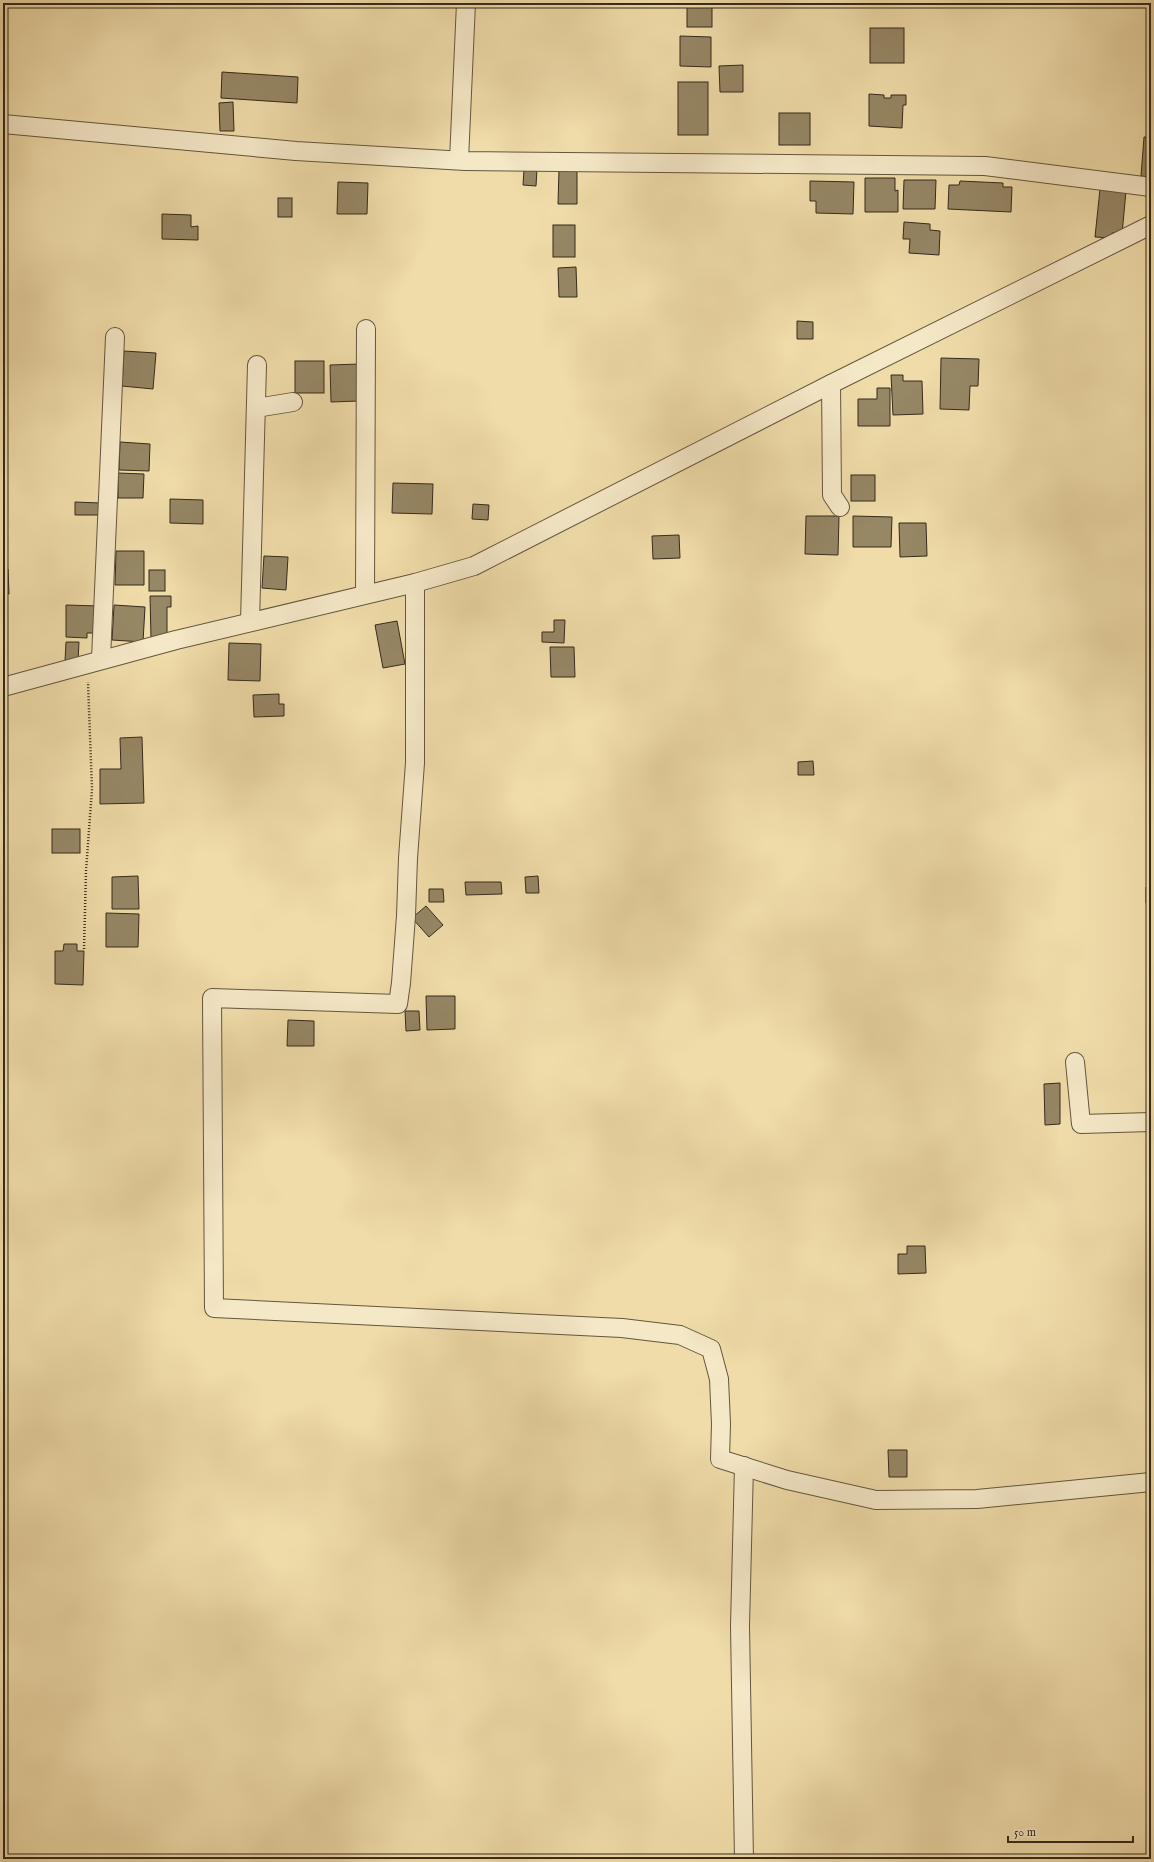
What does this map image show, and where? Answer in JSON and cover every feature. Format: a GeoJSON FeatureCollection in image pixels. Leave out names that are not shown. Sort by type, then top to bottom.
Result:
{"type":"FeatureCollection","features":[{"type":"Feature","properties":{"kind":"street"},"geometry":{"type":"LineString","coordinates":[[458,160],[466,3]]}},
{"type":"Feature","properties":{"kind":"street"},"geometry":{"type":"LineString","coordinates":[[3,124],[296,151],[458,160],[985,166],[1151,187]]}},
{"type":"Feature","properties":{"kind":"street"},"geometry":{"type":"LineString","coordinates":[[3,686],[94,661],[414,583],[474,566],[831,384],[1151,225]]}},
{"type":"Feature","properties":{"kind":"street"},"geometry":{"type":"LineString","coordinates":[[365,594],[366,329]]}},
{"type":"Feature","properties":{"kind":"street"},"geometry":{"type":"LineString","coordinates":[[94,661],[114,337]]}},
{"type":"Feature","properties":{"kind":"street"},"geometry":{"type":"LineString","coordinates":[[250,622],[257,365]]}},
{"type":"Feature","properties":{"kind":"street"},"geometry":{"type":"LineString","coordinates":[[831,384],[832,495],[840,507]]}},
{"type":"Feature","properties":{"kind":"street"},"geometry":{"type":"LineString","coordinates":[[256,408],[293,402]]}},
{"type":"Feature","properties":{"kind":"street"},"geometry":{"type":"LineString","coordinates":[[414,583],[415,763],[408,858],[405,931],[398,1004],[212,998],[214,1308],[584,1325],[680,1335],[711,1350],[719,1379],[721,1424],[720,1459],[787,1480],[876,1500],[978,1499],[1151,1482]]}},
{"type":"Feature","properties":{"kind":"street"},"geometry":{"type":"LineString","coordinates":[[1075,1062],[1081,1124],[1151,1122]]}},
{"type":"Feature","properties":{"kind":"street"},"geometry":{"type":"LineString","coordinates":[[744,1466],[740,1626],[744,1859]]}},
{"type":"Feature","properties":{"kind":"path"},"geometry":{"type":"LineString","coordinates":[[84,949],[86,871],[92,789],[94,661]]}},
{"type":"Feature","properties":{"kind":"building"},"geometry":{"type":"Polygon","coordinates":[[[687,5],[712,5],[712,27],[687,27],[687,5]]]}},
{"type":"Feature","properties":{"kind":"building"},"geometry":{"type":"Polygon","coordinates":[[[870,28],[904,28],[904,63],[870,63],[870,28]]]}},
{"type":"Feature","properties":{"kind":"building"},"geometry":{"type":"Polygon","coordinates":[[[680,36],[711,37],[711,67],[680,66],[680,36]]]}},
{"type":"Feature","properties":{"kind":"building"},"geometry":{"type":"Polygon","coordinates":[[[743,65],[743,92],[720,92],[719,66],[743,65]]]}},
{"type":"Feature","properties":{"kind":"building"},"geometry":{"type":"Polygon","coordinates":[[[222,72],[298,77],[297,103],[221,98],[222,72]]]}},
{"type":"Feature","properties":{"kind":"building"},"geometry":{"type":"Polygon","coordinates":[[[678,82],[708,82],[708,135],[678,135],[678,82]]]}},
{"type":"Feature","properties":{"kind":"building"},"geometry":{"type":"Polygon","coordinates":[[[869,94],[884,95],[884,98],[891,98],[891,95],[906,95],[906,105],[903,105],[902,128],[869,126],[869,94]]]}},
{"type":"Feature","properties":{"kind":"building"},"geometry":{"type":"Polygon","coordinates":[[[233,102],[234,131],[220,131],[219,103],[233,102]]]}},
{"type":"Feature","properties":{"kind":"building"},"geometry":{"type":"Polygon","coordinates":[[[779,113],[810,113],[810,145],[779,145],[779,113]]]}},
{"type":"Feature","properties":{"kind":"building"},"geometry":{"type":"Polygon","coordinates":[[[1144,137],[1151,137],[1151,177],[1141,176],[1144,137]]]}},
{"type":"Feature","properties":{"kind":"building"},"geometry":{"type":"Polygon","coordinates":[[[524,169],[537,169],[536,186],[523,185],[524,169]]]}},
{"type":"Feature","properties":{"kind":"building"},"geometry":{"type":"Polygon","coordinates":[[[559,169],[577,170],[577,204],[558,204],[559,169]]]}},
{"type":"Feature","properties":{"kind":"building"},"geometry":{"type":"Polygon","coordinates":[[[865,178],[895,178],[895,191],[898,190],[898,212],[865,212],[865,178]]]}},
{"type":"Feature","properties":{"kind":"building"},"geometry":{"type":"Polygon","coordinates":[[[904,180],[936,180],[935,209],[903,209],[904,180]]]}},
{"type":"Feature","properties":{"kind":"building"},"geometry":{"type":"Polygon","coordinates":[[[810,181],[854,182],[853,214],[816,213],[816,201],[810,201],[810,181]]]}},
{"type":"Feature","properties":{"kind":"building"},"geometry":{"type":"Polygon","coordinates":[[[960,181],[1003,183],[1003,187],[1012,187],[1011,212],[948,209],[949,185],[959,185],[960,181]]]}},
{"type":"Feature","properties":{"kind":"building"},"geometry":{"type":"Polygon","coordinates":[[[338,182],[368,183],[367,214],[337,214],[338,182]]]}},
{"type":"Feature","properties":{"kind":"building"},"geometry":{"type":"Polygon","coordinates":[[[1100,189],[1126,191],[1122,234],[1112,233],[1112,238],[1095,237],[1100,189]]]}},
{"type":"Feature","properties":{"kind":"building"},"geometry":{"type":"Polygon","coordinates":[[[278,198],[292,198],[292,217],[278,217],[278,198]]]}},
{"type":"Feature","properties":{"kind":"building"},"geometry":{"type":"Polygon","coordinates":[[[162,214],[191,215],[191,227],[198,226],[198,240],[162,239],[162,214]]]}},
{"type":"Feature","properties":{"kind":"building"},"geometry":{"type":"Polygon","coordinates":[[[904,222],[930,224],[930,230],[940,231],[939,255],[909,253],[910,239],[903,239],[904,222]]]}},
{"type":"Feature","properties":{"kind":"building"},"geometry":{"type":"Polygon","coordinates":[[[553,225],[575,225],[575,257],[553,257],[553,225]]]}},
{"type":"Feature","properties":{"kind":"building"},"geometry":{"type":"Polygon","coordinates":[[[576,267],[577,297],[559,297],[558,268],[576,267]]]}},
{"type":"Feature","properties":{"kind":"building"},"geometry":{"type":"Polygon","coordinates":[[[797,321],[813,322],[813,339],[797,339],[797,321]]]}},
{"type":"Feature","properties":{"kind":"building"},"geometry":{"type":"Polygon","coordinates":[[[124,351],[156,353],[153,389],[122,386],[124,351]]]}},
{"type":"Feature","properties":{"kind":"building"},"geometry":{"type":"Polygon","coordinates":[[[941,358],[979,359],[978,386],[970,386],[969,410],[940,409],[941,358]]]}},
{"type":"Feature","properties":{"kind":"building"},"geometry":{"type":"Polygon","coordinates":[[[295,361],[324,361],[324,393],[295,393],[295,361]]]}},
{"type":"Feature","properties":{"kind":"building"},"geometry":{"type":"Polygon","coordinates":[[[359,364],[359,401],[331,402],[330,365],[359,364]]]}},
{"type":"Feature","properties":{"kind":"building"},"geometry":{"type":"Polygon","coordinates":[[[891,375],[903,375],[903,381],[922,381],[923,414],[893,415],[891,375]]]}},
{"type":"Feature","properties":{"kind":"building"},"geometry":{"type":"Polygon","coordinates":[[[877,388],[890,388],[890,426],[858,426],[858,399],[877,399],[877,388]]]}},
{"type":"Feature","properties":{"kind":"building"},"geometry":{"type":"Polygon","coordinates":[[[120,442],[150,444],[149,471],[119,470],[120,442]]]}},
{"type":"Feature","properties":{"kind":"building"},"geometry":{"type":"Polygon","coordinates":[[[118,473],[144,474],[143,498],[118,498],[118,473]]]}},
{"type":"Feature","properties":{"kind":"building"},"geometry":{"type":"Polygon","coordinates":[[[851,475],[875,475],[875,501],[851,501],[851,475]]]}},
{"type":"Feature","properties":{"kind":"building"},"geometry":{"type":"Polygon","coordinates":[[[393,483],[433,484],[432,514],[392,513],[393,483]]]}},
{"type":"Feature","properties":{"kind":"building"},"geometry":{"type":"Polygon","coordinates":[[[170,499],[203,500],[203,524],[170,523],[170,499]]]}},
{"type":"Feature","properties":{"kind":"building"},"geometry":{"type":"Polygon","coordinates":[[[75,502],[100,503],[99,515],[75,515],[75,502]]]}},
{"type":"Feature","properties":{"kind":"building"},"geometry":{"type":"Polygon","coordinates":[[[473,504],[489,505],[488,520],[472,519],[473,504]]]}},
{"type":"Feature","properties":{"kind":"building"},"geometry":{"type":"Polygon","coordinates":[[[806,516],[839,516],[838,555],[805,554],[806,516]]]}},
{"type":"Feature","properties":{"kind":"building"},"geometry":{"type":"Polygon","coordinates":[[[853,516],[892,517],[891,547],[853,547],[853,516]]]}},
{"type":"Feature","properties":{"kind":"building"},"geometry":{"type":"Polygon","coordinates":[[[899,523],[926,523],[927,556],[900,557],[899,523]]]}},
{"type":"Feature","properties":{"kind":"building"},"geometry":{"type":"Polygon","coordinates":[[[679,535],[680,558],[653,559],[652,536],[679,535]]]}},
{"type":"Feature","properties":{"kind":"building"},"geometry":{"type":"Polygon","coordinates":[[[116,551],[144,551],[144,585],[115,585],[116,551]]]}},
{"type":"Feature","properties":{"kind":"building"},"geometry":{"type":"Polygon","coordinates":[[[264,556],[288,557],[286,590],[262,588],[264,556]]]}},
{"type":"Feature","properties":{"kind":"building"},"geometry":{"type":"Polygon","coordinates":[[[3,569],[8,569],[9,594],[3,594],[3,569]]]}},
{"type":"Feature","properties":{"kind":"building"},"geometry":{"type":"Polygon","coordinates":[[[149,570],[165,570],[165,591],[149,591],[149,570]]]}},
{"type":"Feature","properties":{"kind":"building"},"geometry":{"type":"Polygon","coordinates":[[[150,596],[171,596],[171,607],[167,607],[167,638],[151,638],[150,596]]]}},
{"type":"Feature","properties":{"kind":"building"},"geometry":{"type":"Polygon","coordinates":[[[66,605],[99,606],[99,633],[87,633],[87,638],[66,637],[66,605]]]}},
{"type":"Feature","properties":{"kind":"building"},"geometry":{"type":"Polygon","coordinates":[[[114,605],[145,607],[143,642],[112,640],[114,605]]]}},
{"type":"Feature","properties":{"kind":"building"},"geometry":{"type":"Polygon","coordinates":[[[554,620],[565,620],[564,643],[542,642],[542,632],[554,632],[554,620]]]}},
{"type":"Feature","properties":{"kind":"building"},"geometry":{"type":"Polygon","coordinates":[[[397,621],[405,664],[383,668],[375,625],[397,621]]]}},
{"type":"Feature","properties":{"kind":"building"},"geometry":{"type":"Polygon","coordinates":[[[66,642],[79,642],[78,661],[65,661],[66,642]]]}},
{"type":"Feature","properties":{"kind":"building"},"geometry":{"type":"Polygon","coordinates":[[[229,643],[261,644],[260,681],[228,680],[229,643]]]}},
{"type":"Feature","properties":{"kind":"building"},"geometry":{"type":"Polygon","coordinates":[[[550,647],[574,647],[575,677],[551,677],[550,647]]]}},
{"type":"Feature","properties":{"kind":"building"},"geometry":{"type":"Polygon","coordinates":[[[279,694],[279,704],[284,704],[284,716],[254,717],[253,695],[279,694]]]}},
{"type":"Feature","properties":{"kind":"building"},"geometry":{"type":"Polygon","coordinates":[[[3,707],[6,719],[3,720],[3,707]]]}},
{"type":"Feature","properties":{"kind":"building"},"geometry":{"type":"Polygon","coordinates":[[[142,737],[144,803],[100,804],[100,769],[121,769],[120,738],[142,737]]]}},
{"type":"Feature","properties":{"kind":"building"},"geometry":{"type":"Polygon","coordinates":[[[813,761],[814,775],[798,775],[798,762],[813,761]]]}},
{"type":"Feature","properties":{"kind":"building"},"geometry":{"type":"Polygon","coordinates":[[[52,829],[80,829],[80,853],[52,853],[52,829]]]}},
{"type":"Feature","properties":{"kind":"building"},"geometry":{"type":"Polygon","coordinates":[[[1147,855],[1151,855],[1151,869],[1148,869],[1147,855]]]}},
{"type":"Feature","properties":{"kind":"building"},"geometry":{"type":"Polygon","coordinates":[[[138,876],[139,909],[112,909],[112,877],[138,876]]]}},
{"type":"Feature","properties":{"kind":"building"},"geometry":{"type":"Polygon","coordinates":[[[538,876],[539,893],[526,893],[525,877],[538,876]]]}},
{"type":"Feature","properties":{"kind":"building"},"geometry":{"type":"Polygon","coordinates":[[[465,882],[501,882],[502,894],[466,895],[465,882]]]}},
{"type":"Feature","properties":{"kind":"building"},"geometry":{"type":"Polygon","coordinates":[[[1151,886],[1151,903],[1146,903],[1146,887],[1151,886]]]}},
{"type":"Feature","properties":{"kind":"building"},"geometry":{"type":"Polygon","coordinates":[[[429,889],[443,889],[444,902],[429,902],[429,889]]]}},
{"type":"Feature","properties":{"kind":"building"},"geometry":{"type":"Polygon","coordinates":[[[426,906],[443,925],[429,937],[412,918],[426,906]]]}},
{"type":"Feature","properties":{"kind":"building"},"geometry":{"type":"Polygon","coordinates":[[[106,913],[139,914],[138,947],[106,947],[106,913]]]}},
{"type":"Feature","properties":{"kind":"building"},"geometry":{"type":"Polygon","coordinates":[[[64,944],[77,944],[77,951],[84,951],[83,985],[55,984],[55,951],[63,951],[64,944]]]}},
{"type":"Feature","properties":{"kind":"building"},"geometry":{"type":"Polygon","coordinates":[[[426,996],[455,996],[455,1029],[427,1030],[426,996]]]}},
{"type":"Feature","properties":{"kind":"building"},"geometry":{"type":"Polygon","coordinates":[[[405,1011],[419,1011],[420,1030],[406,1031],[405,1011]]]}},
{"type":"Feature","properties":{"kind":"building"},"geometry":{"type":"Polygon","coordinates":[[[288,1020],[314,1021],[314,1046],[287,1046],[288,1020]]]}},
{"type":"Feature","properties":{"kind":"building"},"geometry":{"type":"Polygon","coordinates":[[[1060,1083],[1060,1124],[1045,1125],[1044,1084],[1060,1083]]]}},
{"type":"Feature","properties":{"kind":"building"},"geometry":{"type":"Polygon","coordinates":[[[907,1246],[925,1246],[926,1273],[898,1274],[898,1254],[907,1254],[907,1246]]]}},
{"type":"Feature","properties":{"kind":"building"},"geometry":{"type":"Polygon","coordinates":[[[888,1450],[907,1450],[907,1477],[889,1477],[888,1450]]]}}]}
